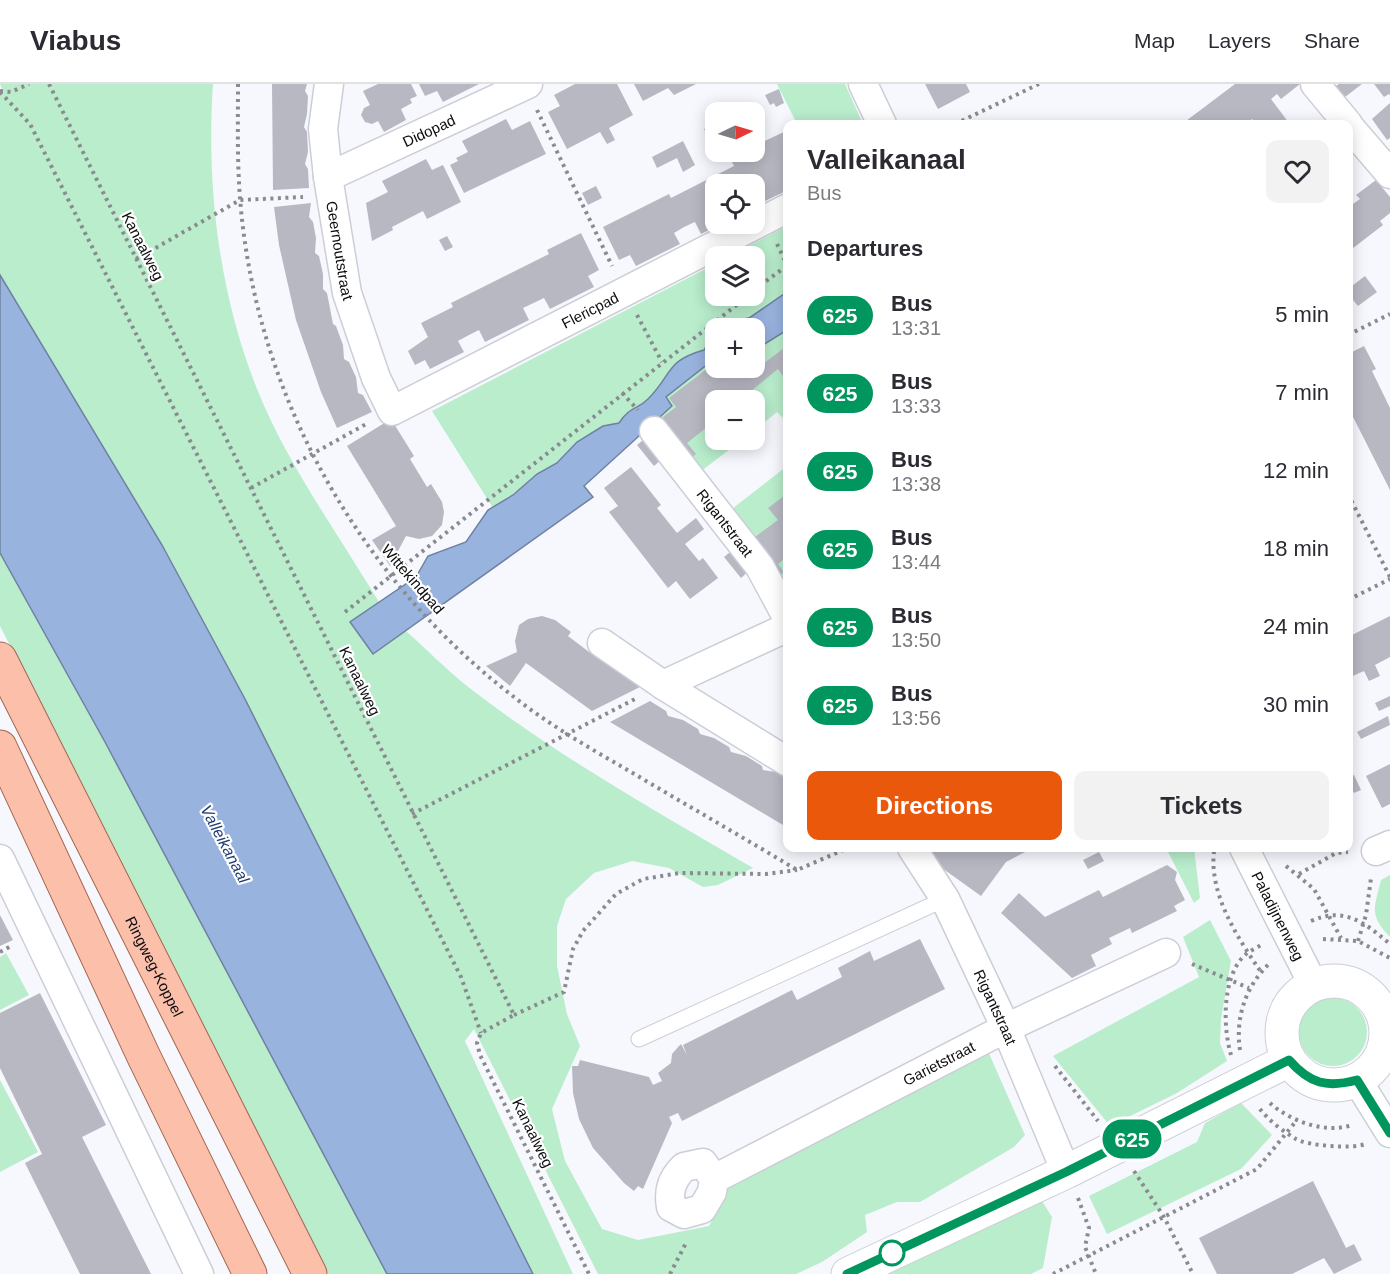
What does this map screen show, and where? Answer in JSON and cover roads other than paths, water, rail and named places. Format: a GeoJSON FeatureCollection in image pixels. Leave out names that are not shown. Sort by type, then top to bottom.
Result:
{"type":"FeatureCollection","features":[{"type":"Feature","properties":{"kind":"main road","name":"Ringweg-Koppel"},"geometry":{"type":"LineString","coordinates":[[0,659],[310,1274]]}},
{"type":"Feature","properties":{"kind":"main road"},"geometry":{"type":"LineString","coordinates":[[0,747],[41,830],[134,1038],[250,1274]]}},
{"type":"Feature","properties":{"kind":"street","name":"Geernoutstraat"},"geometry":{"type":"LineString","coordinates":[[328,84],[323,129],[329,186],[347,293],[376,378],[392,411]]}},
{"type":"Feature","properties":{"kind":"street"},"geometry":{"type":"LineString","coordinates":[[863,84],[880,120]]}},
{"type":"Feature","properties":{"kind":"street"},"geometry":{"type":"LineString","coordinates":[[1315,84],[1344,120]]}},
{"type":"Feature","properties":{"kind":"street","name":"Didopad"},"geometry":{"type":"LineString","coordinates":[[329,186],[527,85]]}},
{"type":"Feature","properties":{"kind":"street"},"geometry":{"type":"LineString","coordinates":[[1353,131],[1390,174]]}},
{"type":"Feature","properties":{"kind":"street","name":"Flericpad"},"geometry":{"type":"LineString","coordinates":[[392,411],[783,211]]}},
{"type":"Feature","properties":{"kind":"street","name":"Rigantstraat"},"geometry":{"type":"LineString","coordinates":[[654,431],[760,567],[783,610]]}},
{"type":"Feature","properties":{"kind":"street"},"geometry":{"type":"LineString","coordinates":[[663,685],[783,629]]}},
{"type":"Feature","properties":{"kind":"street"},"geometry":{"type":"LineString","coordinates":[[602,643],[663,685],[783,759]]}},
{"type":"Feature","properties":{"kind":"street","name":"Rigantstraat"},"geometry":{"type":"LineString","coordinates":[[915,852],[945,899],[1006,1028],[1066,1172]]}},
{"type":"Feature","properties":{"kind":"street","name":"Paladijnenweg"},"geometry":{"type":"LineString","coordinates":[[1246,852],[1313,984]]}},
{"type":"Feature","properties":{"kind":"street"},"geometry":{"type":"LineString","coordinates":[[0,859],[199,1274]]}},
{"type":"Feature","properties":{"kind":"street","name":"Garietstraat"},"geometry":{"type":"LineString","coordinates":[[714,1179],[1006,1028],[1166,953]]}},
{"type":"Feature","properties":{"kind":"street"},"geometry":{"type":"LineString","coordinates":[[1328,980],[1351,984],[1385,1007],[1385,1041],[1380,1057],[1370,1070],[1357,1080],[1338,1085],[1318,1083],[1300,1073],[1289,1060],[1282,1041],[1285,1016],[1298,994],[1313,984],[1328,980]]}},
{"type":"Feature","properties":{"kind":"street"},"geometry":{"type":"LineString","coordinates":[[848,1274],[1066,1172],[1289,1060]]}},
{"type":"Feature","properties":{"kind":"street"},"geometry":{"type":"LineString","coordinates":[[1357,1080],[1390,1133]]}},
{"type":"Feature","properties":{"kind":"lane"},"geometry":{"type":"LineString","coordinates":[[639,1039],[945,899]]}},
{"type":"Feature","properties":{"kind":"water","name":"Valleikanaal"},"geometry":{"type":"Polygon","coordinates":[[[0,275],[162,545],[245,699],[533,1274],[387,1274],[105,742],[0,553],[0,275]]]}},
{"type":"Feature","properties":{"kind":"water"},"geometry":{"type":"Polygon","coordinates":[[[783,295],[783,332],[765,344],[765,318],[749,318],[783,295]]]}},
{"type":"Feature","properties":{"kind":"water"},"geometry":{"type":"Polygon","coordinates":[[[705,348],[705,366],[666,397],[672,406],[584,486],[593,497],[373,654],[350,622],[416,577],[428,556],[466,542],[488,510],[513,495],[537,474],[557,463],[577,442],[603,426],[619,423],[630,411],[648,399],[676,364],[691,354],[705,348]]]}}]}
